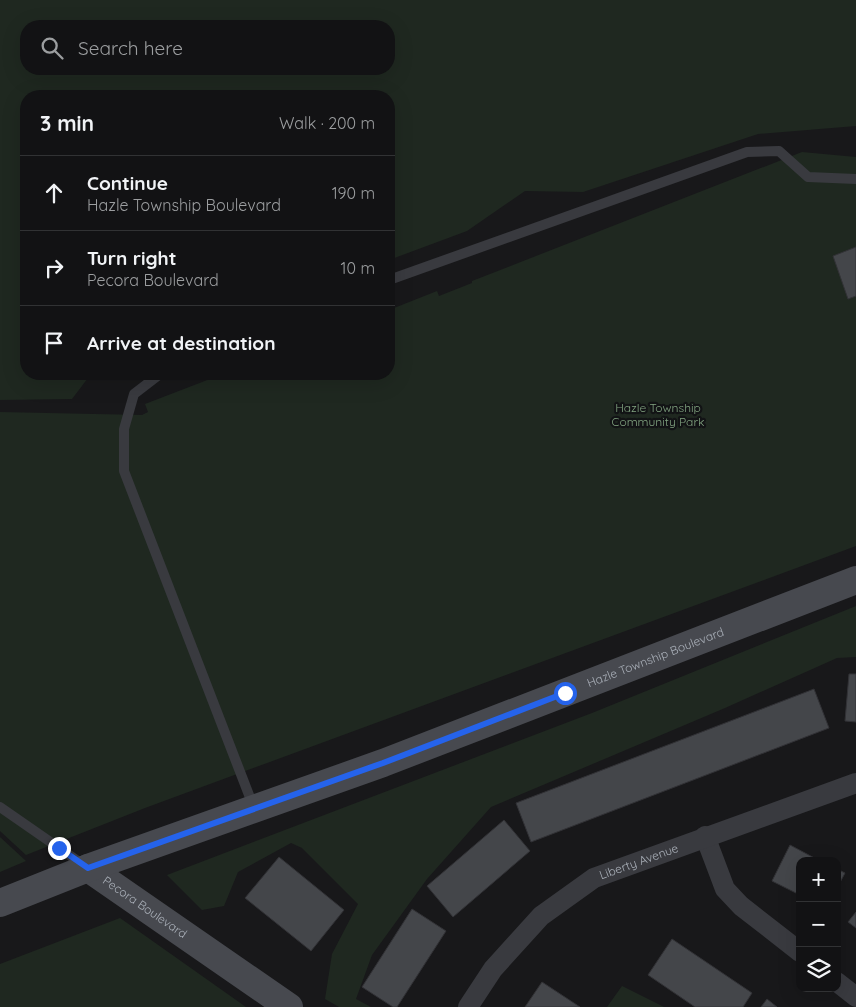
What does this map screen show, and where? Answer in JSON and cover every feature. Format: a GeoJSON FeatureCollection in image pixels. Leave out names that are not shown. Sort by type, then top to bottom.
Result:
{"type":"FeatureCollection","features":[{"type":"Feature","properties":{"kind":"street","name":"Hazle Township Boulevard"},"geometry":{"type":"LineString","coordinates":[[0,902],[88,868],[392,760],[856,580]]}},
{"type":"Feature","properties":{"kind":"street","name":"Liberty Avenue"},"geometry":{"type":"LineString","coordinates":[[468,1007],[493,969],[541,916],[594,878],[705,836],[856,783]]}},
{"type":"Feature","properties":{"kind":"street"},"geometry":{"type":"LineString","coordinates":[[705,836],[725,889],[742,906],[796,949]]}},
{"type":"Feature","properties":{"kind":"street","name":"Pecora Boulevard"},"geometry":{"type":"LineString","coordinates":[[88,868],[289,1007]]}},
{"type":"Feature","properties":{"kind":"street"},"geometry":{"type":"LineString","coordinates":[[841,985],[856,997]]}},
{"type":"Feature","properties":{"kind":"lane"},"geometry":{"type":"LineString","coordinates":[[395,278],[747,152],[780,151],[808,177],[856,179]]}},
{"type":"Feature","properties":{"kind":"lane"},"geometry":{"type":"LineString","coordinates":[[152,380],[134,394],[124,429],[124,471],[255,809]]}},
{"type":"Feature","properties":{"kind":"lane","name":"Pecora Boulevard"},"geometry":{"type":"LineString","coordinates":[[0,807],[88,868]]}},
{"type":"Feature","properties":{"kind":"green space"},"geometry":{"type":"Polygon","coordinates":[[[0,0],[856,0],[856,126],[758,134],[583,192],[525,191],[467,231],[395,258],[395,90],[20,90],[20,380],[86,380],[72,399],[0,400],[0,0]]]}},
{"type":"Feature","properties":{"kind":"green space","name":"Hazle Township Community Park"},"geometry":{"type":"Polygon","coordinates":[[[802,152],[856,157],[856,546],[145,808],[26,855],[0,831],[0,412],[142,415],[148,412],[145,404],[207,380],[395,380],[395,308],[437,291],[439,296],[472,283],[472,281],[802,152]]]}},
{"type":"Feature","properties":{"kind":"green space"},"geometry":{"type":"Polygon","coordinates":[[[856,606],[856,657],[837,658],[725,708],[491,807],[427,879],[372,955],[356,999],[371,1007],[339,1007],[325,999],[332,954],[358,904],[302,848],[291,843],[238,872],[224,906],[202,910],[167,875],[592,713],[856,606]]]}},
{"type":"Feature","properties":{"kind":"green space"},"geometry":{"type":"Polygon","coordinates":[[[0,837],[26,861],[0,872],[0,837]]]}},
{"type":"Feature","properties":{"kind":"green space"},"geometry":{"type":"Polygon","coordinates":[[[120,918],[246,1007],[0,1007],[0,964],[120,918]]]}},
{"type":"Feature","properties":{"kind":"green space"},"geometry":{"type":"Polygon","coordinates":[[[622,986],[664,1007],[607,1007],[622,986]]]}},
{"type":"Feature","properties":{"kind":"building"},"geometry":{"type":"Polygon","coordinates":[[[856,247],[856,296],[848,299],[833,256],[856,247]]]}},
{"type":"Feature","properties":{"kind":"building"},"geometry":{"type":"Polygon","coordinates":[[[849,674],[856,674],[856,722],[845,721],[849,674]]]}},
{"type":"Feature","properties":{"kind":"building"},"geometry":{"type":"Polygon","coordinates":[[[814,689],[829,728],[531,842],[516,803],[814,689]]]}},
{"type":"Feature","properties":{"kind":"building"},"geometry":{"type":"Polygon","coordinates":[[[504,820],[530,851],[453,917],[427,886],[504,820]]]}},
{"type":"Feature","properties":{"kind":"building"},"geometry":{"type":"Polygon","coordinates":[[[790,845],[812,857],[796,857],[796,893],[772,881],[790,845]]]}},
{"type":"Feature","properties":{"kind":"building"},"geometry":{"type":"Polygon","coordinates":[[[279,857],[344,910],[311,951],[245,898],[279,857]]]}},
{"type":"Feature","properties":{"kind":"building"},"geometry":{"type":"Polygon","coordinates":[[[841,871],[845,873],[841,880],[841,871]]]}},
{"type":"Feature","properties":{"kind":"building"},"geometry":{"type":"Polygon","coordinates":[[[412,909],[446,931],[397,1007],[393,1007],[362,987],[412,909]]]}},
{"type":"Feature","properties":{"kind":"building"},"geometry":{"type":"Polygon","coordinates":[[[856,912],[856,928],[848,922],[856,912]]]}},
{"type":"Feature","properties":{"kind":"building"},"geometry":{"type":"Polygon","coordinates":[[[672,939],[752,993],[743,1007],[695,1007],[648,975],[672,939]]]}},
{"type":"Feature","properties":{"kind":"building"},"geometry":{"type":"Polygon","coordinates":[[[542,982],[580,1007],[525,1007],[542,982]]]}},
{"type":"Feature","properties":{"kind":"building"},"geometry":{"type":"Polygon","coordinates":[[[767,999],[777,1007],[761,1007],[767,999]]]}},
{"type":"Feature","properties":{"kind":"route"},"geometry":{"type":"LineString","coordinates":[[59,848],[88,868],[383,763],[565,693]]}}]}
